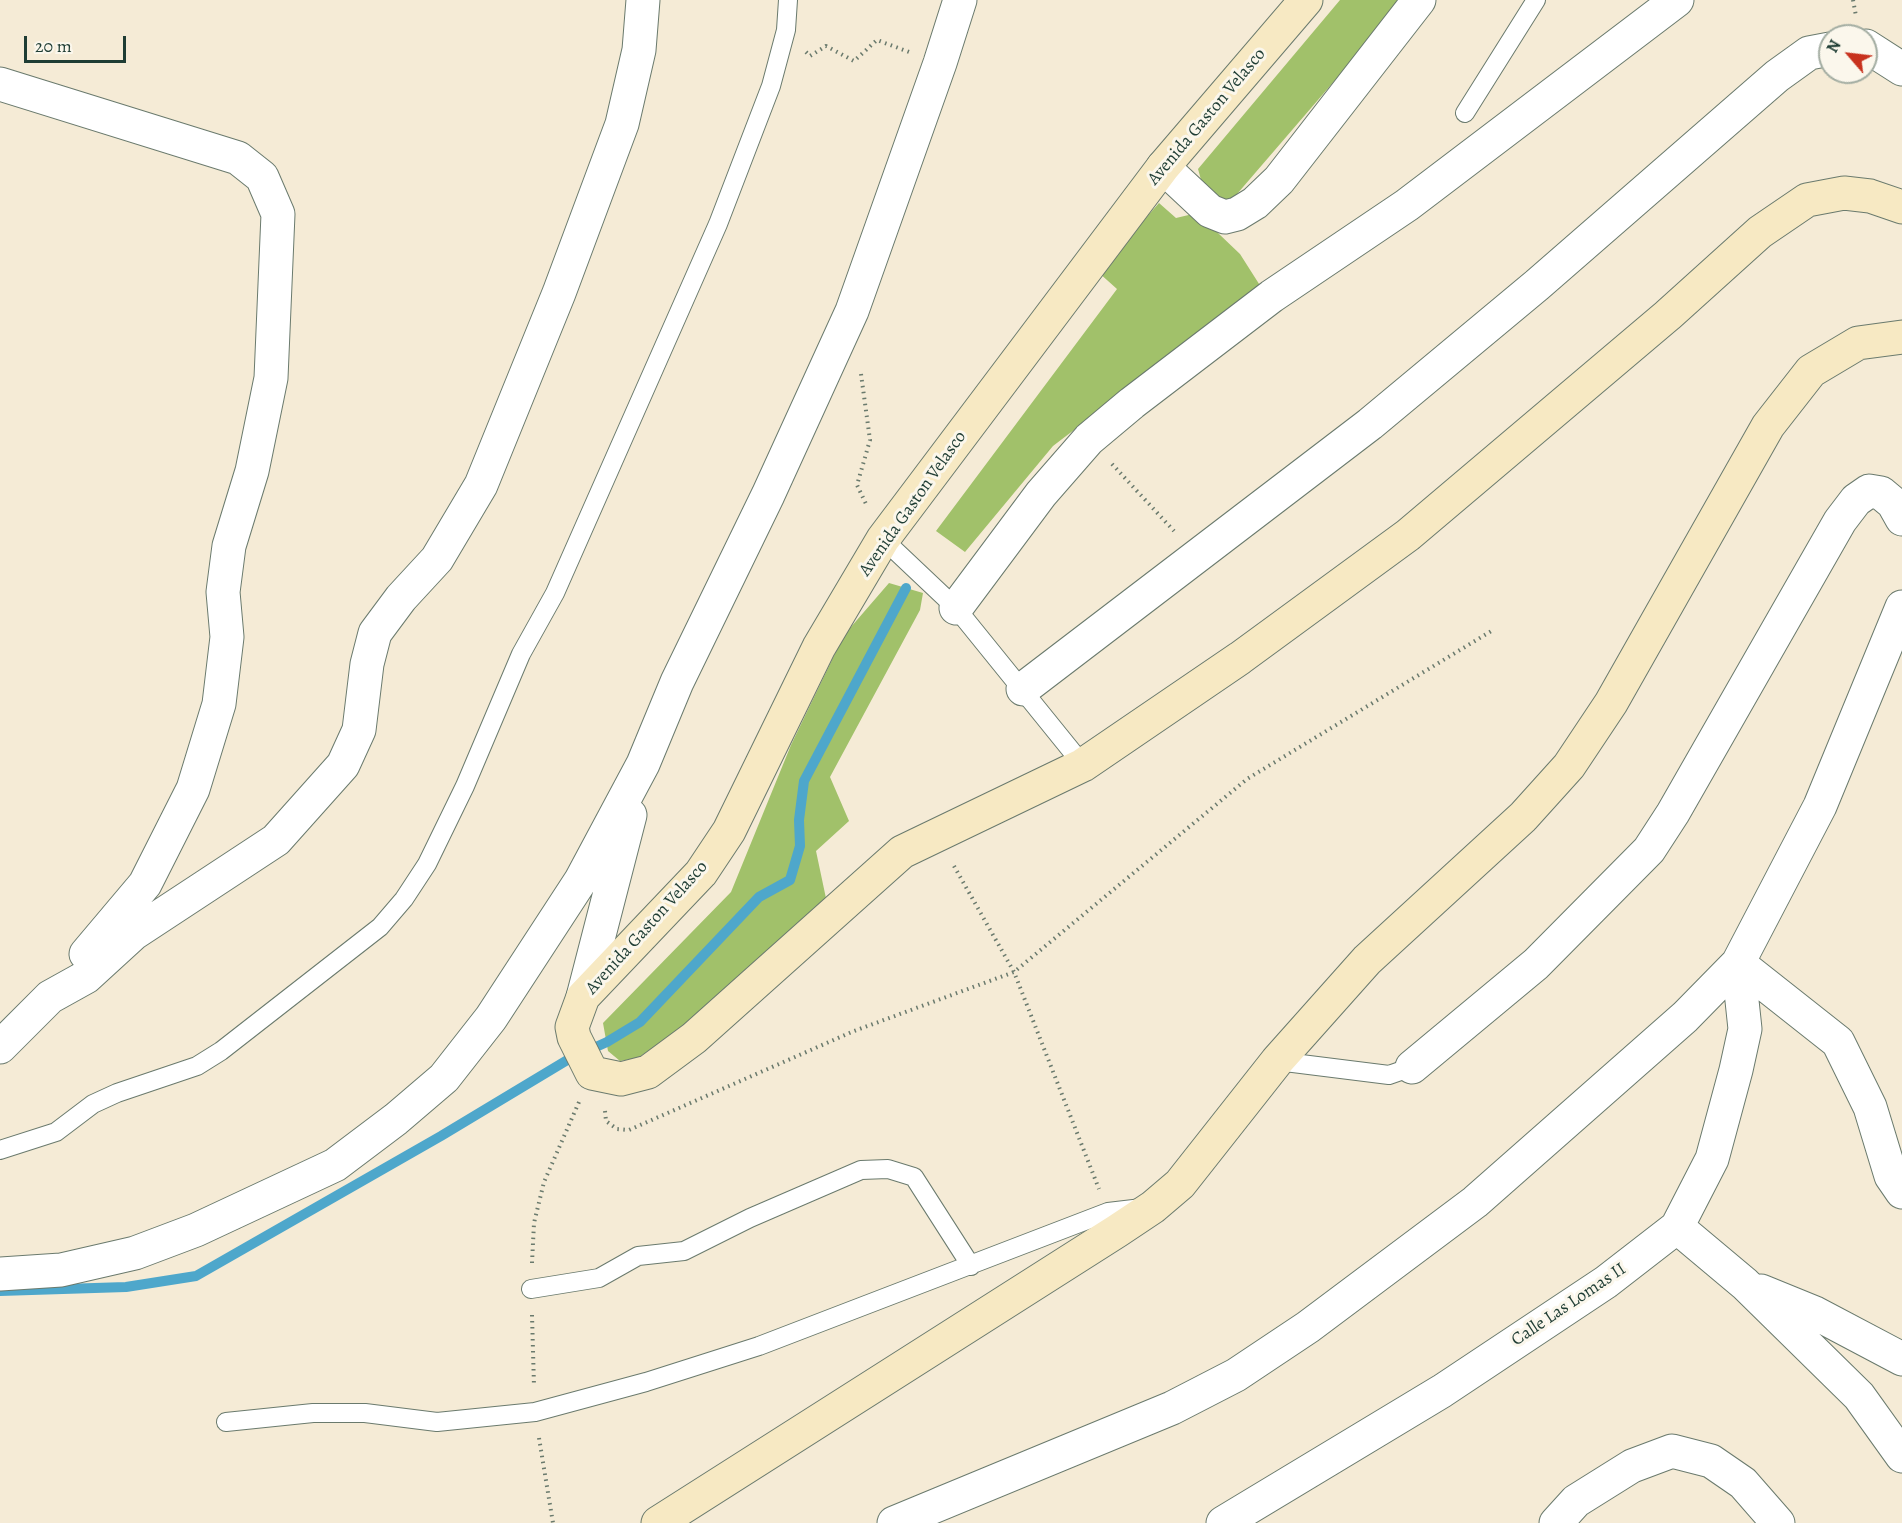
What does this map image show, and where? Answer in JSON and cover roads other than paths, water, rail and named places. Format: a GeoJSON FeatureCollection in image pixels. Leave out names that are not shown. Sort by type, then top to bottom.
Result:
{"type":"FeatureCollection","features":[{"type":"Feature","properties":{"kind":"street"},"geometry":{"type":"LineString","coordinates":[[50,997],[86,977],[133,934],[276,840],[343,765],[359,730],[367,664],[375,633],[401,598],[437,559],[480,485],[555,303],[622,124],[639,50],[643,0]]}},
{"type":"Feature","properties":{"kind":"street"},"geometry":{"type":"LineString","coordinates":[[0,1274],[61,1270],[135,1253],[196,1230],[334,1165],[396,1119],[444,1078],[491,1018],[581,880],[643,764],[677,682],[768,495],[852,311],[960,0]]}},
{"type":"Feature","properties":{"kind":"street","name":"Avenida Gaston Velasco"},"geometry":{"type":"LineString","coordinates":[[1083,765],[902,852],[694,1038],[648,1072],[621,1079],[593,1072],[574,1037],[572,1027],[583,997],[701,873],[729,831],[819,647],[883,539],[1163,167],[1306,0]]}},
{"type":"Feature","properties":{"kind":"street"},"geometry":{"type":"LineString","coordinates":[[1163,167],[1210,211],[1225,217],[1237,214],[1255,203],[1279,180],[1419,0]]}},
{"type":"Feature","properties":{"kind":"street"},"geometry":{"type":"LineString","coordinates":[[956,608],[1041,494],[1089,439],[1132,403],[1272,296],[1407,205],[1677,0]]}},
{"type":"Feature","properties":{"kind":"street"},"geometry":{"type":"LineString","coordinates":[[1023,689],[1379,416],[1537,285],[1778,76],[1809,53],[1818,51]]}},
{"type":"Feature","properties":{"kind":"street"},"geometry":{"type":"LineString","coordinates":[[1878,54],[1902,69]]}},
{"type":"Feature","properties":{"kind":"street"},"geometry":{"type":"LineString","coordinates":[[0,84],[238,158],[262,177],[278,214],[271,378],[252,471],[229,546],[223,592],[227,637],[219,704],[193,789],[145,884],[50,997],[0,1047]]}},
{"type":"Feature","properties":{"kind":"street"},"geometry":{"type":"LineString","coordinates":[[1083,765],[1240,658],[1408,535],[1659,323],[1760,232],[1807,200],[1844,193],[1870,196],[1902,207]]}},
{"type":"Feature","properties":{"kind":"street"},"geometry":{"type":"LineString","coordinates":[[658,1523],[1153,1207],[1180,1184],[1277,1061],[1367,960],[1523,817],[1569,766],[1611,703],[1768,426],[1811,370],[1858,343],[1902,337]]}},
{"type":"Feature","properties":{"kind":"street"},"geometry":{"type":"LineString","coordinates":[[1412,1067],[1536,964],[1649,850],[1673,813],[1832,535],[1857,500],[1869,491],[1881,493],[1893,503],[1902,519]]}},
{"type":"Feature","properties":{"kind":"street"},"geometry":{"type":"LineString","coordinates":[[894,1523],[1172,1408],[1236,1375],[1308,1327],[1476,1202],[1685,1017],[1738,963],[1820,806],[1902,607]]}},
{"type":"Feature","properties":{"kind":"street"},"geometry":{"type":"LineString","coordinates":[[583,997],[643,764]]}},
{"type":"Feature","properties":{"kind":"street"},"geometry":{"type":"LineString","coordinates":[[1738,963],[1838,1042],[1870,1107],[1891,1176],[1902,1192]]}},
{"type":"Feature","properties":{"kind":"street","name":"Calle Las Lomas II"},"geometry":{"type":"LineString","coordinates":[[1223,1523],[1442,1391],[1606,1282],[1677,1227],[1712,1159],[1736,1070],[1745,1029],[1738,963]]}},
{"type":"Feature","properties":{"kind":"street"},"geometry":{"type":"LineString","coordinates":[[1677,1227],[1745,1284],[1859,1396],[1902,1456]]}},
{"type":"Feature","properties":{"kind":"street"},"geometry":{"type":"LineString","coordinates":[[1745,1284],[1815,1313],[1902,1359]]}},
{"type":"Feature","properties":{"kind":"street"},"geometry":{"type":"LineString","coordinates":[[1556,1523],[1576,1502],[1632,1466],[1672,1451],[1711,1461],[1743,1483],[1778,1523]]}},
{"type":"Feature","properties":{"kind":"lane"},"geometry":{"type":"LineString","coordinates":[[0,1150],[56,1132],[93,1104],[117,1093],[197,1066],[221,1051],[380,927],[404,899],[432,855],[465,786],[521,654],[555,593],[718,224],[771,86],[786,30],[788,0]]}},
{"type":"Feature","properties":{"kind":"lane"},"geometry":{"type":"LineString","coordinates":[[1465,113],[1536,0]]}},
{"type":"Feature","properties":{"kind":"lane"},"geometry":{"type":"LineString","coordinates":[[883,539],[956,608],[1083,765]]}},
{"type":"Feature","properties":{"kind":"lane"},"geometry":{"type":"LineString","coordinates":[[1277,1061],[1389,1075],[1412,1067]]}},
{"type":"Feature","properties":{"kind":"lane"},"geometry":{"type":"LineString","coordinates":[[531,1288],[599,1278],[638,1256],[684,1251],[760,1214],[861,1170],[888,1169],[914,1177],[971,1266]]}},
{"type":"Feature","properties":{"kind":"lane"},"geometry":{"type":"LineString","coordinates":[[226,1422],[312,1413],[365,1413],[436,1422],[535,1412],[646,1382],[759,1346],[1108,1212],[1153,1207]]}},
{"type":"Feature","properties":{"kind":"waterway"},"geometry":{"type":"LineString","coordinates":[[0,1291],[126,1287],[196,1276],[441,1136],[569,1059],[607,1042],[640,1022],[759,897],[790,880],[800,846],[799,820],[804,781],[906,588]]}}]}
